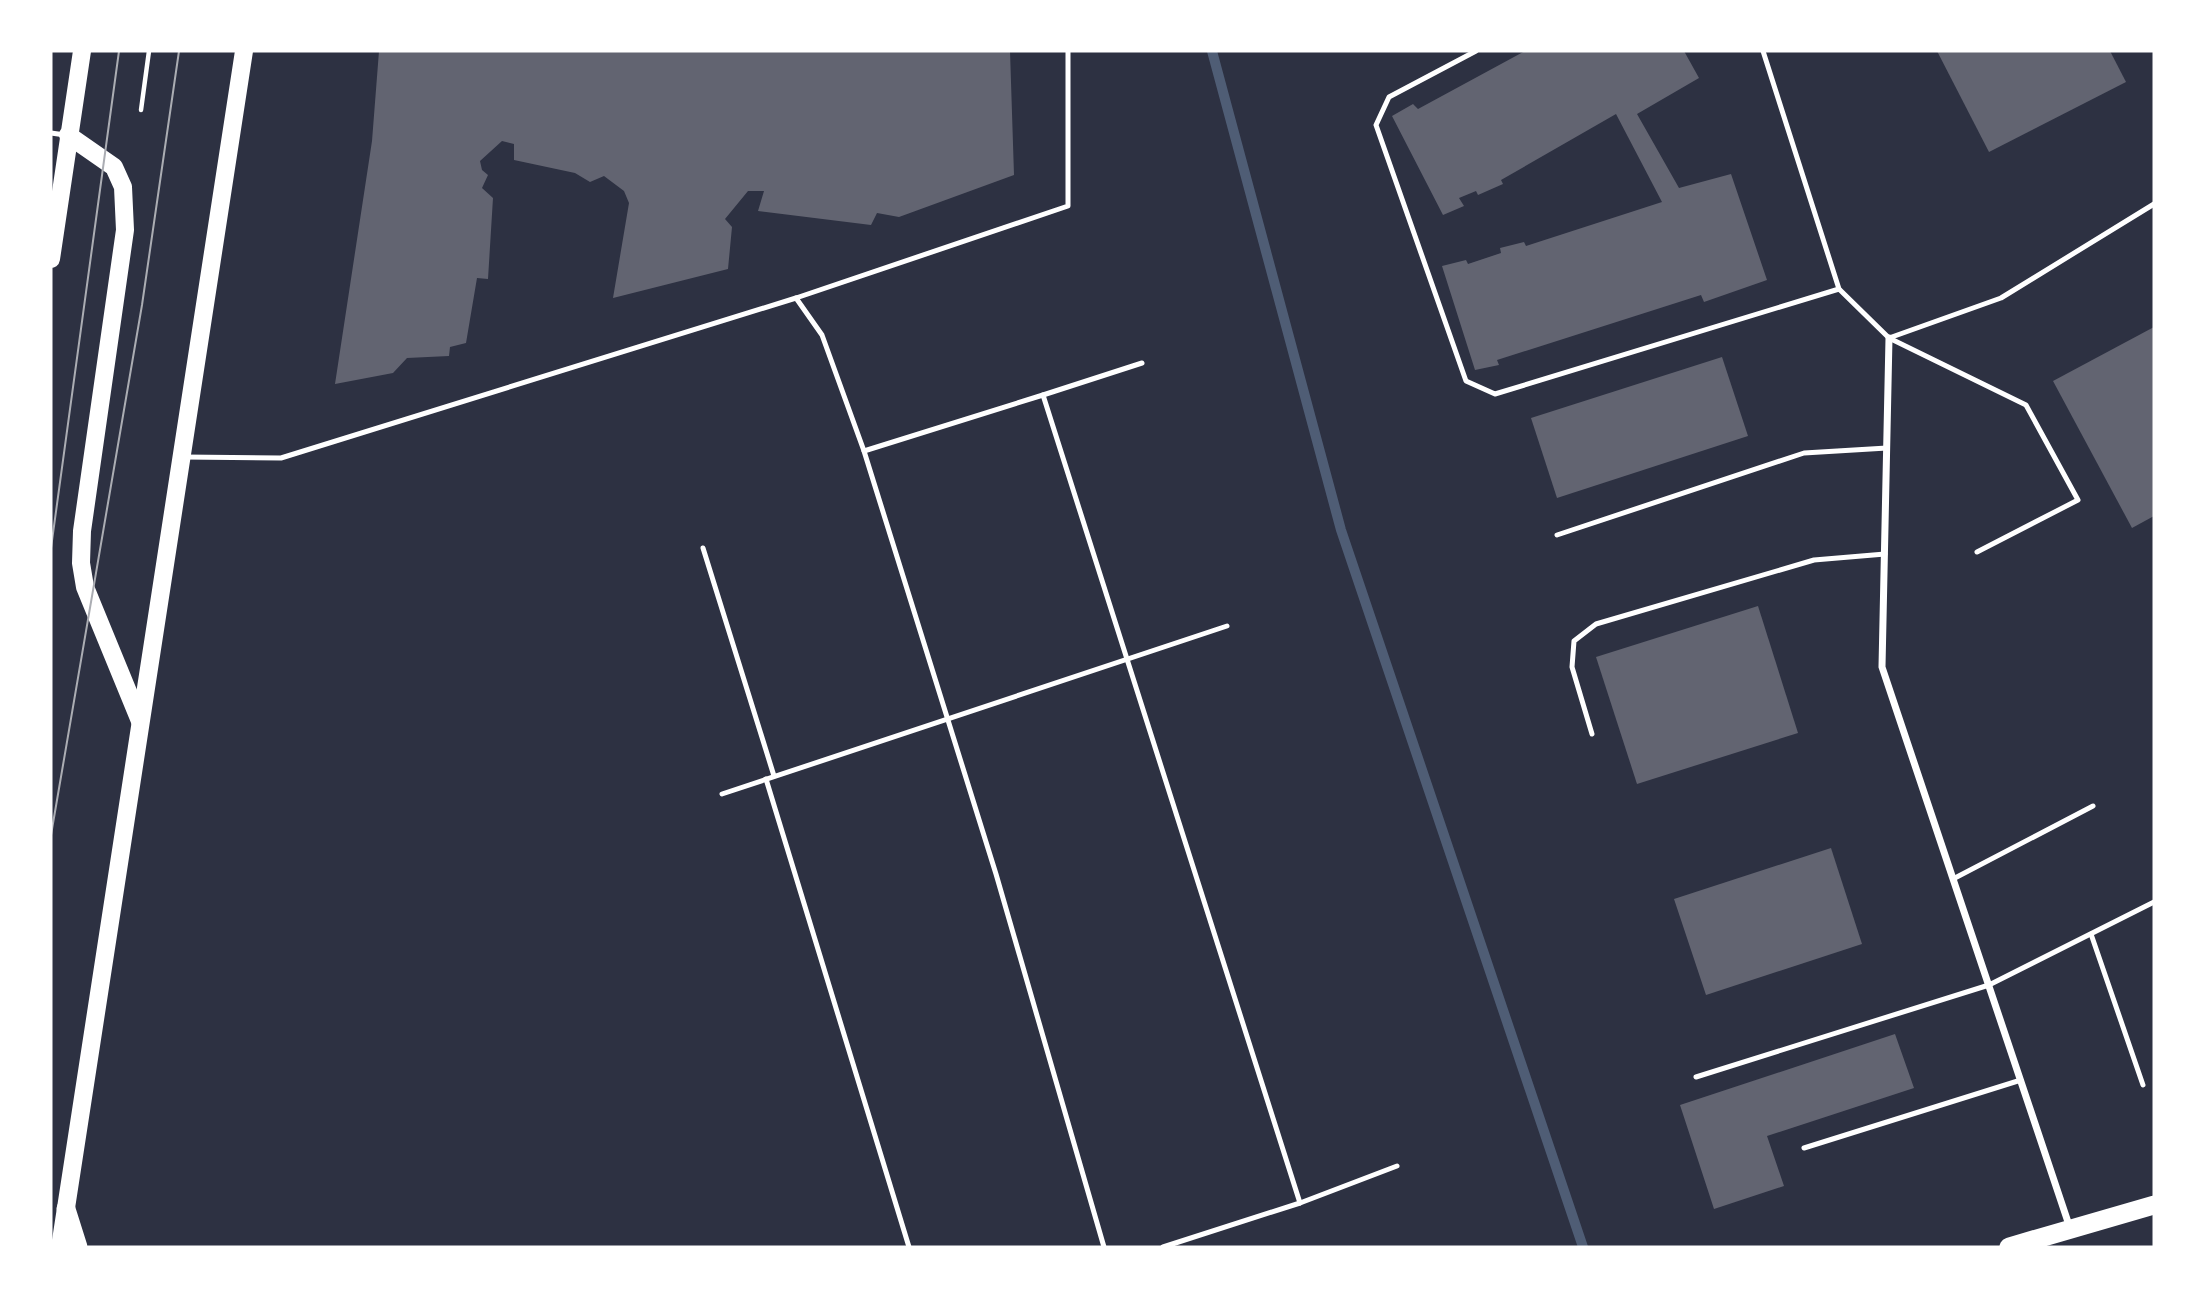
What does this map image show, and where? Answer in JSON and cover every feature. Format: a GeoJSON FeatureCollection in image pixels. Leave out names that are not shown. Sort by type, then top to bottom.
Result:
{"type":"FeatureCollection","features":[{"type":"Feature","properties":{"kind":"highway"},"geometry":{"type":"LineString","coordinates":[[2009,1247],[2154,1205]]}},
{"type":"Feature","properties":{"kind":"highway"},"geometry":{"type":"LineString","coordinates":[[66,1209],[78,1247]]}},
{"type":"Feature","properties":{"kind":"main road"},"geometry":{"type":"LineString","coordinates":[[51,259],[60,134],[82,51]]}},
{"type":"Feature","properties":{"kind":"main road"},"geometry":{"type":"LineString","coordinates":[[60,1247],[244,51]]}},
{"type":"Feature","properties":{"kind":"main road"},"geometry":{"type":"LineString","coordinates":[[60,134],[114,167],[122,187],[125,230],[82,531],[81,563],[85,587],[140,721]]}},
{"type":"Feature","properties":{"kind":"street"},"geometry":{"type":"LineString","coordinates":[[1889,338],[1882,667],[2070,1228]]}},
{"type":"Feature","properties":{"kind":"lane"},"geometry":{"type":"LineString","coordinates":[[181,457],[281,458],[796,298],[1068,206],[1068,51]]}},
{"type":"Feature","properties":{"kind":"lane"},"geometry":{"type":"LineString","coordinates":[[1476,51],[1390,97],[1376,125],[1466,381],[1495,394],[1839,289]]}},
{"type":"Feature","properties":{"kind":"lane"},"geometry":{"type":"LineString","coordinates":[[1763,51],[1839,289],[1889,338],[2026,405],[2078,500],[1977,552]]}},
{"type":"Feature","properties":{"kind":"lane"},"geometry":{"type":"LineString","coordinates":[[1889,338],[2001,298],[2154,204]]}},
{"type":"Feature","properties":{"kind":"lane"},"geometry":{"type":"LineString","coordinates":[[796,298],[822,335],[864,452],[949,720],[1104,1247]]}},
{"type":"Feature","properties":{"kind":"lane"},"geometry":{"type":"LineString","coordinates":[[864,452],[1142,363]]}},
{"type":"Feature","properties":{"kind":"lane"},"geometry":{"type":"LineString","coordinates":[[1043,395],[1300,1203]]}},
{"type":"Feature","properties":{"kind":"lane"},"geometry":{"type":"LineString","coordinates":[[1557,535],[1804,453],[1887,448]]}},
{"type":"Feature","properties":{"kind":"lane"},"geometry":{"type":"LineString","coordinates":[[703,548],[774,776]]}},
{"type":"Feature","properties":{"kind":"lane"},"geometry":{"type":"LineString","coordinates":[[1592,734],[1572,667],[1574,640],[1596,624],[1814,560],[1885,554]]}},
{"type":"Feature","properties":{"kind":"lane"},"geometry":{"type":"LineString","coordinates":[[722,794],[1227,626]]}},
{"type":"Feature","properties":{"kind":"lane"},"geometry":{"type":"LineString","coordinates":[[766,779],[909,1247]]}},
{"type":"Feature","properties":{"kind":"lane"},"geometry":{"type":"LineString","coordinates":[[1953,879],[2093,806]]}},
{"type":"Feature","properties":{"kind":"lane"},"geometry":{"type":"LineString","coordinates":[[1696,1077],[1989,985],[2154,902]]}},
{"type":"Feature","properties":{"kind":"lane"},"geometry":{"type":"LineString","coordinates":[[2091,934],[2143,1085]]}},
{"type":"Feature","properties":{"kind":"lane"},"geometry":{"type":"LineString","coordinates":[[1804,1148],[2021,1080]]}},
{"type":"Feature","properties":{"kind":"lane"},"geometry":{"type":"LineString","coordinates":[[1163,1247],[1300,1203],[1397,1166]]}},
{"type":"Feature","properties":{"kind":"path"},"geometry":{"type":"LineString","coordinates":[[141,110],[149,51]]}},
{"type":"Feature","properties":{"kind":"building"},"geometry":{"type":"Polygon","coordinates":[[[379,51],[1010,51],[1014,175],[899,217],[877,213],[871,225],[758,211],[764,191],[748,191],[725,219],[732,227],[728,269],[613,298],[629,203],[624,191],[604,176],[590,182],[575,173],[514,160],[514,144],[502,141],[480,161],[482,170],[488,175],[482,188],[493,198],[488,279],[477,278],[466,343],[450,347],[449,356],[407,358],[393,373],[335,384],[372,141],[379,51]]]}},
{"type":"Feature","properties":{"kind":"building"},"geometry":{"type":"Polygon","coordinates":[[[1525,51],[1684,51],[1699,78],[1637,114],[1679,188],[1731,174],[1767,280],[1704,302],[1701,295],[1497,360],[1499,365],[1475,370],[1442,266],[1466,260],[1468,264],[1501,253],[1500,248],[1524,242],[1526,246],[1662,202],[1616,114],[1501,180],[1503,184],[1478,195],[1476,191],[1459,198],[1464,206],[1443,215],[1392,116],[1413,104],[1418,109],[1525,51]]]}},
{"type":"Feature","properties":{"kind":"building"},"geometry":{"type":"Polygon","coordinates":[[[1937,51],[2110,51],[2126,82],[1989,152],[1937,51]]]}},
{"type":"Feature","properties":{"kind":"building"},"geometry":{"type":"Polygon","coordinates":[[[2154,327],[2154,516],[2132,528],[2053,381],[2154,327]]]}},
{"type":"Feature","properties":{"kind":"building"},"geometry":{"type":"Polygon","coordinates":[[[1722,357],[1748,436],[1557,498],[1531,418],[1722,357]]]}},
{"type":"Feature","properties":{"kind":"building"},"geometry":{"type":"Polygon","coordinates":[[[1758,606],[1798,733],[1637,784],[1596,657],[1758,606]]]}},
{"type":"Feature","properties":{"kind":"building"},"geometry":{"type":"Polygon","coordinates":[[[1831,848],[1862,944],[1706,995],[1674,899],[1831,848]]]}},
{"type":"Feature","properties":{"kind":"building"},"geometry":{"type":"Polygon","coordinates":[[[1895,1034],[1914,1088],[1767,1136],[1784,1186],[1714,1209],[1680,1105],[1895,1034]]]}},
{"type":"Feature","properties":{"kind":"waterway"},"geometry":{"type":"LineString","coordinates":[[1212,51],[1341,530],[1583,1247]]}},
{"type":"Feature","properties":{"kind":"tram line"},"geometry":{"type":"LineString","coordinates":[[51,548],[119,51]]}},
{"type":"Feature","properties":{"kind":"tram line"},"geometry":{"type":"LineString","coordinates":[[51,835],[142,305],[179,51]]}}]}
